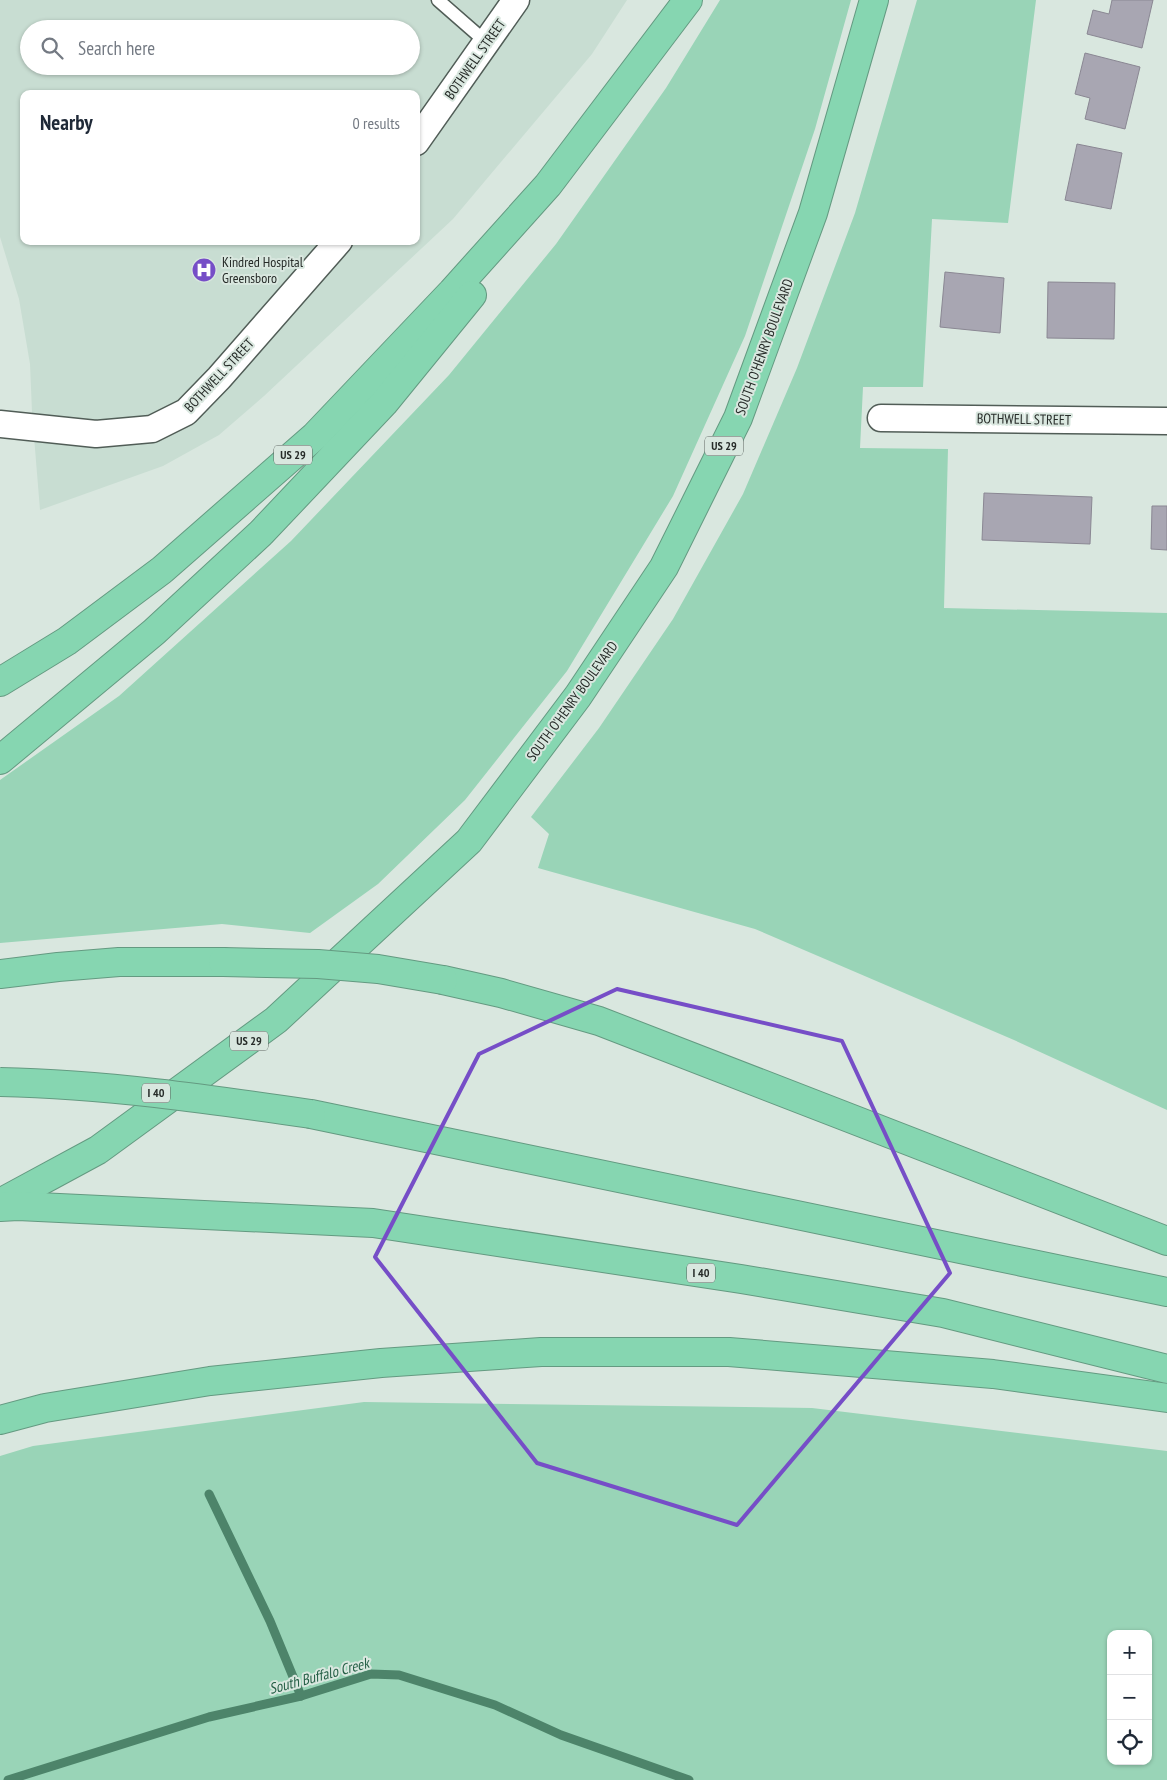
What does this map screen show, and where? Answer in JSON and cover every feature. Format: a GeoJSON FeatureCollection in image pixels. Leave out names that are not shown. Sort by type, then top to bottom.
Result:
{"type":"FeatureCollection","features":[{"type":"Feature","properties":{"kind":"highway","name":"US 29"},"geometry":{"type":"LineString","coordinates":[[0,682],[66,641],[162,570],[315,436],[452,292],[548,185],[688,0]]}},
{"type":"Feature","properties":{"kind":"highway","name":"SOUTH O'HENRY BOULEVARD"},"geometry":{"type":"LineString","coordinates":[[0,1205],[98,1150],[276,1020],[469,840],[578,696],[664,567],[738,418],[813,214],[874,0]]}},
{"type":"Feature","properties":{"kind":"highway"},"geometry":{"type":"LineString","coordinates":[[0,760],[154,632],[261,533],[384,403],[484,281],[548,185]]}},
{"type":"Feature","properties":{"kind":"highway"},"geometry":{"type":"LineString","coordinates":[[0,974],[118,962],[223,962],[378,969],[443,980],[551,1006],[616,1027],[1167,1241]]}},
{"type":"Feature","properties":{"kind":"highway","name":"I 40"},"geometry":{"type":"LineString","coordinates":[[0,1082],[184,1096],[312,1114],[1167,1292]]}},
{"type":"Feature","properties":{"kind":"highway","name":"I 40"},"geometry":{"type":"LineString","coordinates":[[0,1205],[373,1223],[741,1279],[943,1313],[1167,1369]]}},
{"type":"Feature","properties":{"kind":"highway"},"geometry":{"type":"LineString","coordinates":[[0,1420],[45,1408],[210,1380],[381,1363],[541,1352],[728,1352],[992,1374],[1167,1398]]}},
{"type":"Feature","properties":{"kind":"street","name":"BOTHWELL STREET"},"geometry":{"type":"LineString","coordinates":[[420,136],[516,0]]}},
{"type":"Feature","properties":{"kind":"street","name":"BOTHWELL STREET"},"geometry":{"type":"LineString","coordinates":[[0,424],[96,434],[152,429],[186,412],[219,378],[335,245]]}},
{"type":"Feature","properties":{"kind":"street","name":"BOTHWELL STREET"},"geometry":{"type":"LineString","coordinates":[[881,418],[1167,421]]}},
{"type":"Feature","properties":{"kind":"lane"},"geometry":{"type":"LineString","coordinates":[[438,0],[486,42]]}},
{"type":"Feature","properties":{"kind":"highlighted area"},"geometry":{"type":"Polygon","coordinates":[[[617,989],[842,1041],[950,1273],[737,1525],[537,1463],[375,1257],[479,1054],[617,989]]]}},
{"type":"Feature","properties":{"kind":"shaded area","name":"Kindred Hospital Greensboro"},"geometry":{"type":"Polygon","coordinates":[[[0,0],[627,0],[592,54],[453,219],[264,396],[219,435],[163,466],[40,510],[30,364],[19,299],[0,237],[0,0]]]}},
{"type":"Feature","properties":{"kind":"green space"},"geometry":{"type":"Polygon","coordinates":[[[720,0],[851,0],[815,129],[745,336],[673,496],[567,671],[465,800],[378,884],[310,933],[222,924],[0,943],[0,780],[119,696],[291,541],[449,375],[556,244],[666,88],[720,0]]]}},
{"type":"Feature","properties":{"kind":"green space"},"geometry":{"type":"Polygon","coordinates":[[[917,0],[1036,0],[1008,223],[932,219],[923,387],[863,387],[860,448],[948,449],[944,608],[1167,613],[1167,1110],[1014,1040],[755,929],[538,868],[549,834],[531,817],[599,728],[673,619],[743,494],[797,368],[855,213],[917,0]]]}},
{"type":"Feature","properties":{"kind":"green space"},"geometry":{"type":"Polygon","coordinates":[[[364,1402],[812,1408],[1167,1451],[1167,1780],[0,1780],[0,1456],[33,1446],[364,1402]]]}},
{"type":"Feature","properties":{"kind":"building"},"geometry":{"type":"Polygon","coordinates":[[[1112,0],[1153,0],[1142,48],[1087,34],[1093,10],[1109,14],[1112,0]]]}},
{"type":"Feature","properties":{"kind":"building"},"geometry":{"type":"Polygon","coordinates":[[[1085,53],[1140,67],[1125,129],[1085,119],[1090,98],[1075,94],[1085,53]]]}},
{"type":"Feature","properties":{"kind":"building"},"geometry":{"type":"Polygon","coordinates":[[[1077,144],[1122,153],[1111,209],[1065,200],[1077,144]]]}},
{"type":"Feature","properties":{"kind":"building"},"geometry":{"type":"Polygon","coordinates":[[[945,272],[1004,278],[1000,333],[940,327],[945,272]]]}},
{"type":"Feature","properties":{"kind":"building"},"geometry":{"type":"Polygon","coordinates":[[[1048,282],[1115,283],[1114,339],[1047,338],[1048,282]]]}},
{"type":"Feature","properties":{"kind":"building"},"geometry":{"type":"Polygon","coordinates":[[[984,493],[1092,497],[1090,544],[982,540],[984,493]]]}},
{"type":"Feature","properties":{"kind":"building"},"geometry":{"type":"Polygon","coordinates":[[[1152,506],[1167,506],[1167,550],[1151,549],[1152,506]]]}},
{"type":"Feature","properties":{"kind":"waterway"},"geometry":{"type":"LineString","coordinates":[[209,1494],[270,1621],[301,1696]]}},
{"type":"Feature","properties":{"kind":"waterway","name":"South Buffalo Creek"},"geometry":{"type":"LineString","coordinates":[[8,1780],[209,1717],[301,1696],[371,1674],[399,1675],[495,1705],[561,1735],[689,1780]]}},
{"type":"Feature","properties":{"kind":"place","name":"Kindred Hospital Greensboro"},"geometry":{"type":"Point","coordinates":[204,270]}}]}
